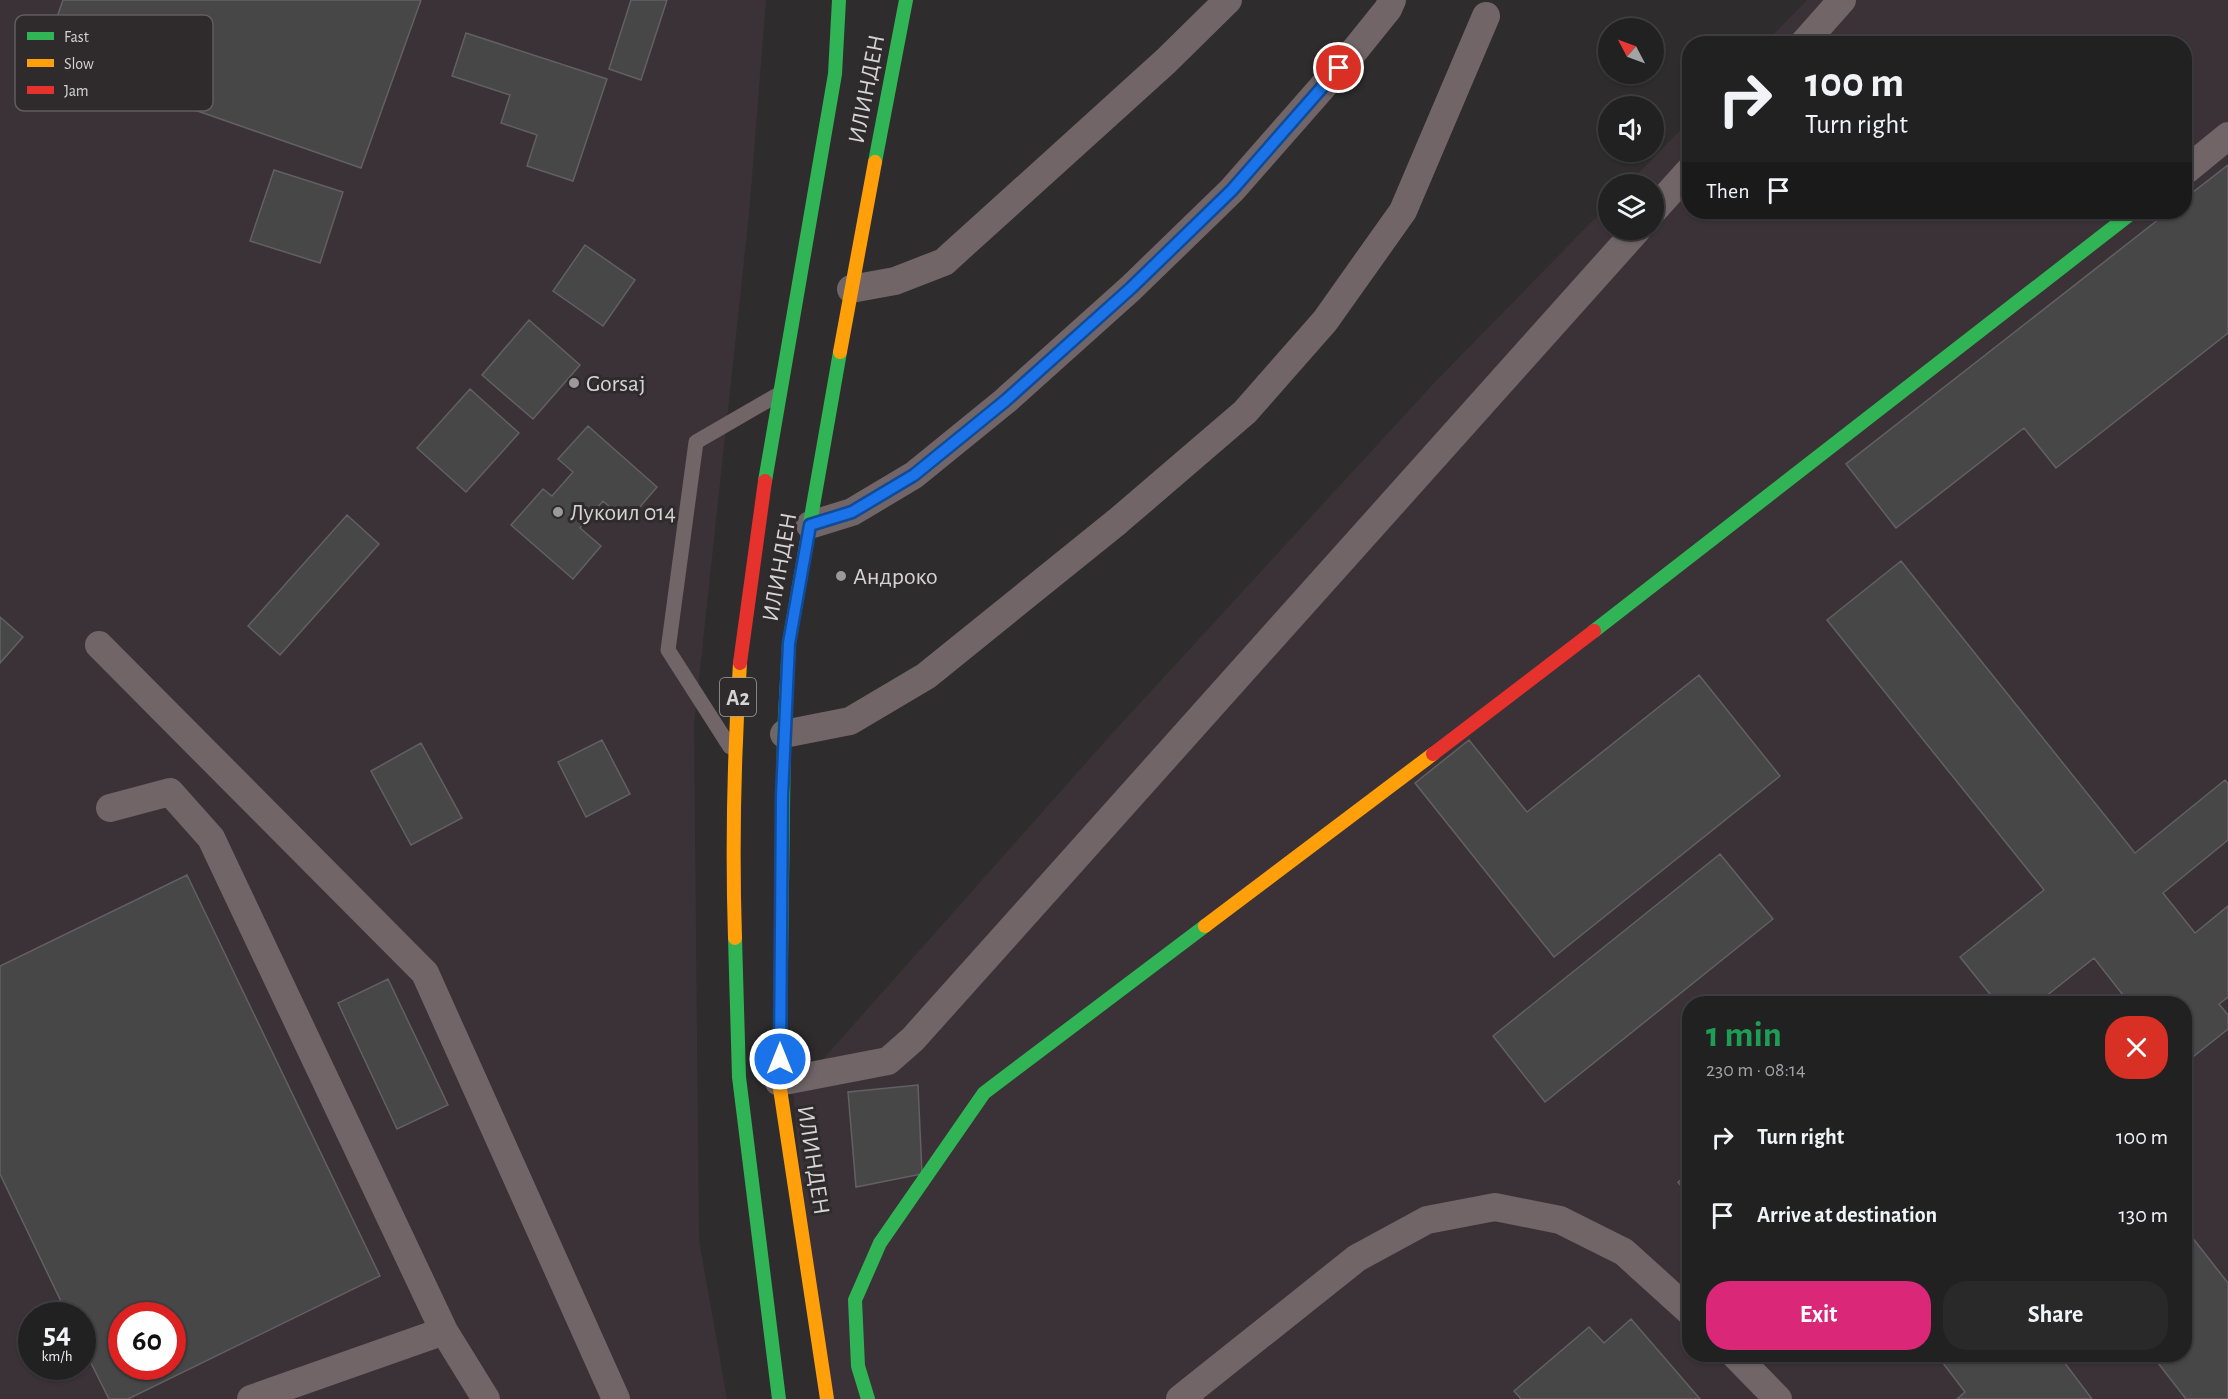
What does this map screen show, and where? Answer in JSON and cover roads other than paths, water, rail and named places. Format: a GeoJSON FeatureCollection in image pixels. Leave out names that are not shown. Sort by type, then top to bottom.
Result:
{"type":"FeatureCollection","features":[{"type":"Feature","properties":{"kind":"main road","name":"ИЛИНДЕН"},"geometry":{"type":"LineString","coordinates":[[779,1399],[739,1077],[732,859],[734,753],[740,661],[761,504],[835,74],[839,0]]}},
{"type":"Feature","properties":{"kind":"main road","name":"ИЛИНДЕН"},"geometry":{"type":"LineString","coordinates":[[827,1399],[779,1082],[784,734],[789,643],[851,289],[906,0]]}},
{"type":"Feature","properties":{"kind":"main road"},"geometry":{"type":"LineString","coordinates":[[868,1399],[858,1366],[855,1300],[880,1243],[984,1093],[1512,694],[2124,219]]}},
{"type":"Feature","properties":{"kind":"street"},"geometry":{"type":"LineString","coordinates":[[851,289],[895,281],[944,262],[1149,77],[1228,0]]}},
{"type":"Feature","properties":{"kind":"street"},"geometry":{"type":"LineString","coordinates":[[810,525],[852,512],[914,475],[1005,401],[1131,288],[1232,190],[1354,50],[1388,9],[1392,0]]}},
{"type":"Feature","properties":{"kind":"street"},"geometry":{"type":"LineString","coordinates":[[1810,36],[1842,0]]}},
{"type":"Feature","properties":{"kind":"street"},"geometry":{"type":"LineString","coordinates":[[784,734],[850,721],[926,676],[1118,521],[1245,412],[1325,321],[1403,211],[1486,16]]}},
{"type":"Feature","properties":{"kind":"street"},"geometry":{"type":"LineString","coordinates":[[2192,165],[2228,136]]}},
{"type":"Feature","properties":{"kind":"street"},"geometry":{"type":"LineString","coordinates":[[1664,199],[1682,179]]}},
{"type":"Feature","properties":{"kind":"street"},"geometry":{"type":"LineString","coordinates":[[779,1082],[888,1061],[913,1039],[1627,240]]}},
{"type":"Feature","properties":{"kind":"street"},"geometry":{"type":"LineString","coordinates":[[99,645],[425,974],[616,1399]]}},
{"type":"Feature","properties":{"kind":"street"},"geometry":{"type":"LineString","coordinates":[[110,808],[170,792],[211,838],[444,1331],[486,1399]]}},
{"type":"Feature","properties":{"kind":"street"},"geometry":{"type":"LineString","coordinates":[[1180,1399],[1357,1257],[1427,1220],[1495,1207],[1560,1220],[1624,1252],[1682,1305]]}},
{"type":"Feature","properties":{"kind":"street"},"geometry":{"type":"LineString","coordinates":[[251,1399],[444,1331]]}},
{"type":"Feature","properties":{"kind":"street"},"geometry":{"type":"LineString","coordinates":[[1742,1362],[1778,1399]]}},
{"type":"Feature","properties":{"kind":"lane"},"geometry":{"type":"LineString","coordinates":[[734,753],[668,650],[696,442],[779,394]]}},
{"type":"Feature","properties":{"kind":"place","name":"Gorsaj"},"geometry":{"type":"Point","coordinates":[574,383]}},
{"type":"Feature","properties":{"kind":"place","name":"Лукоил 014"},"geometry":{"type":"Point","coordinates":[558,512]}},
{"type":"Feature","properties":{"kind":"place","name":"Андроко"},"geometry":{"type":"Point","coordinates":[841,576]}}]}
